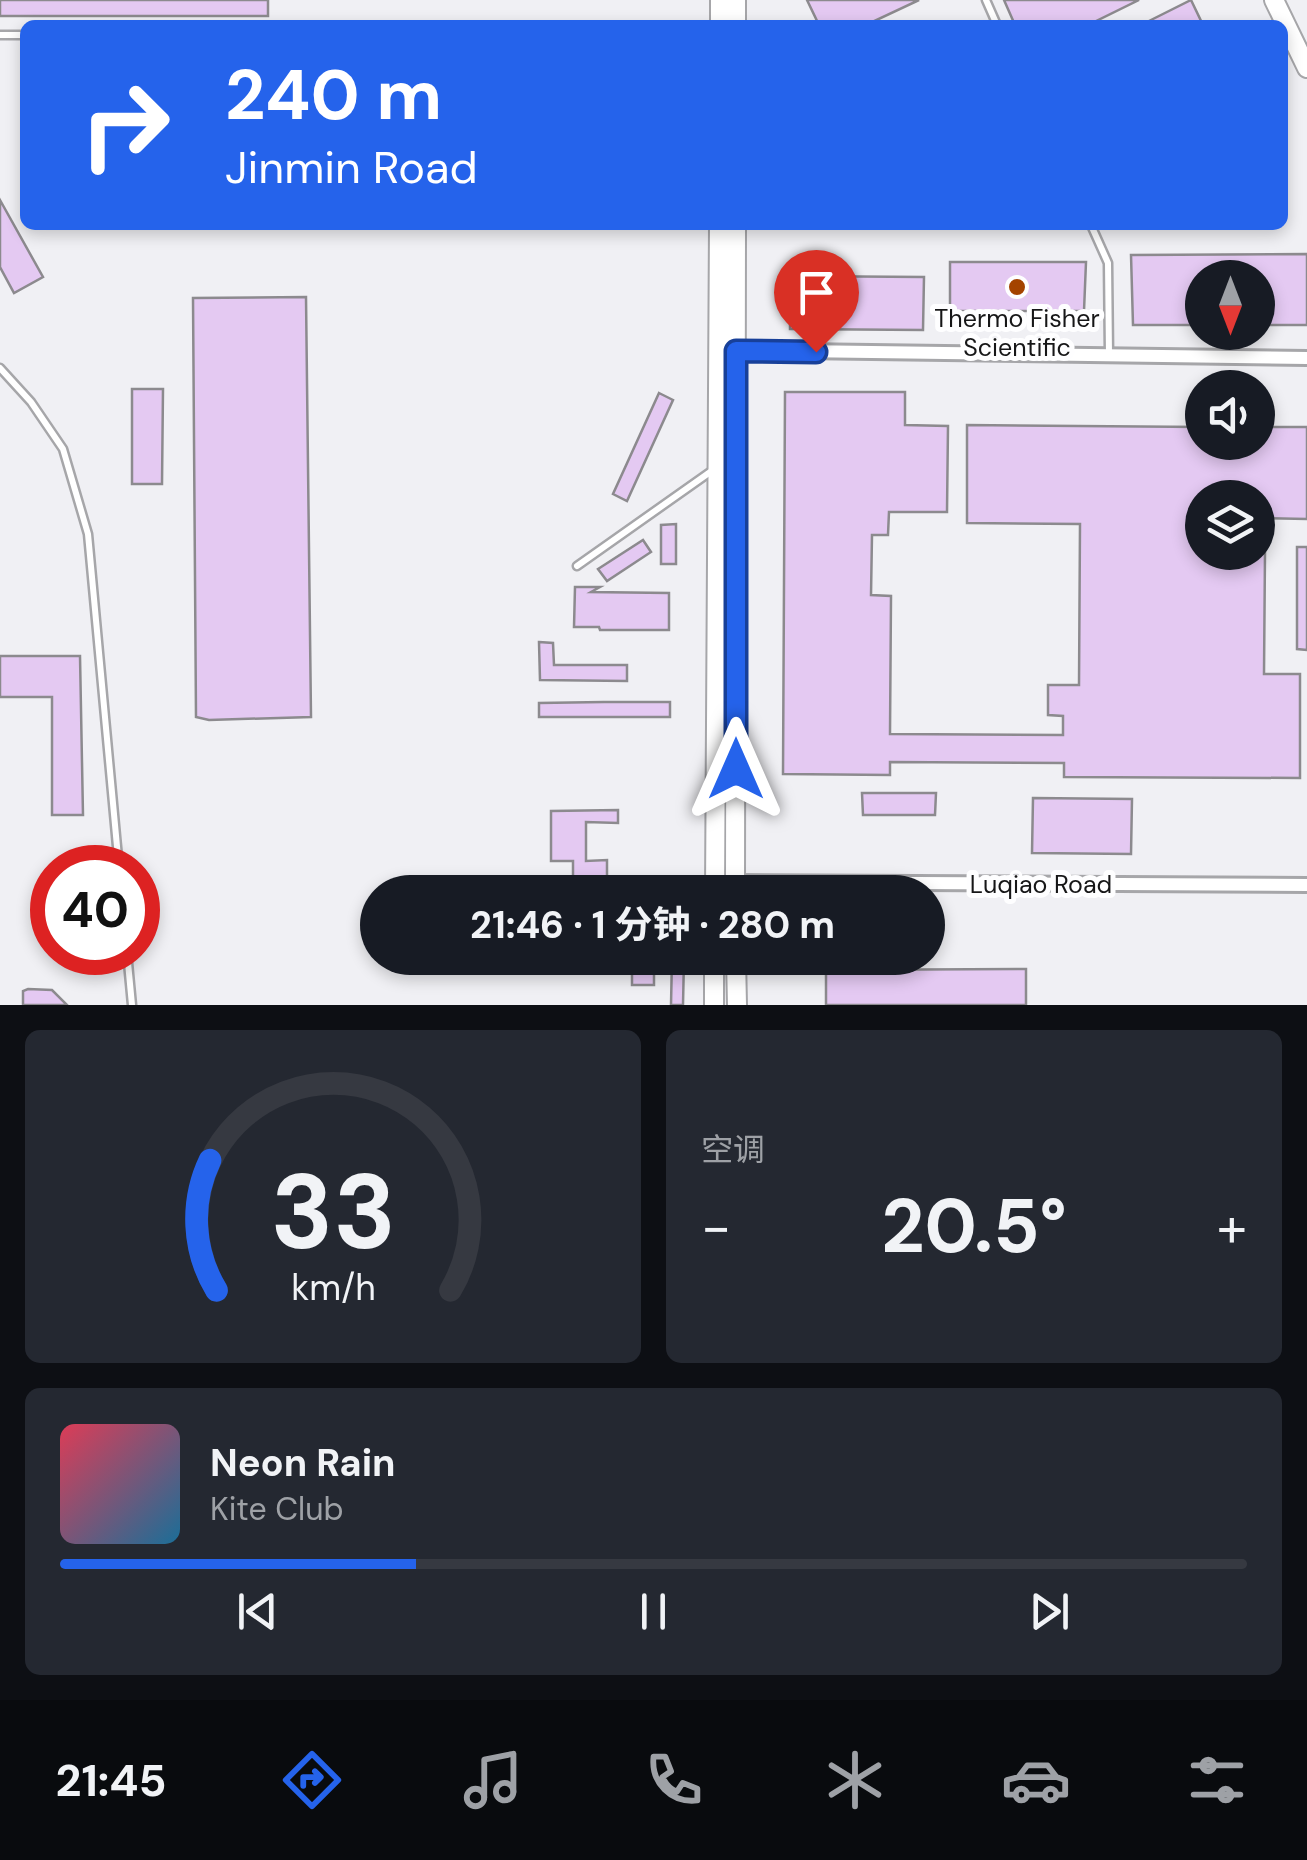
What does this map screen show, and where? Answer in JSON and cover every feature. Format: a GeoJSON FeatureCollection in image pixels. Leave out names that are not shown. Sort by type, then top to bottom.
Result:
{"type":"FeatureCollection","features":[{"type":"Feature","properties":{"kind":"street"},"geometry":{"type":"LineString","coordinates":[[1288,29],[1307,68]]}},
{"type":"Feature","properties":{"kind":"street"},"geometry":{"type":"LineString","coordinates":[[719,230],[727,351],[735,875]]}},
{"type":"Feature","properties":{"kind":"street"},"geometry":{"type":"LineString","coordinates":[[715,875],[718,466],[736,230]]}},
{"type":"Feature","properties":{"kind":"street"},"geometry":{"type":"LineString","coordinates":[[727,351],[1307,358]]}},
{"type":"Feature","properties":{"kind":"street","name":"Luqiao Road"},"geometry":{"type":"LineString","coordinates":[[945,886],[1307,885]]}},
{"type":"Feature","properties":{"kind":"street"},"geometry":{"type":"LineString","coordinates":[[714,975],[714,1005]]}},
{"type":"Feature","properties":{"kind":"street"},"geometry":{"type":"LineString","coordinates":[[736,975],[737,1005]]}},
{"type":"Feature","properties":{"kind":"lane"},"geometry":{"type":"LineString","coordinates":[[1093,230],[1108,262],[1109,356]]}},
{"type":"Feature","properties":{"kind":"lane"},"geometry":{"type":"LineString","coordinates":[[0,368],[31,402],[63,448],[88,534],[116,845]]}},
{"type":"Feature","properties":{"kind":"lane"},"geometry":{"type":"LineString","coordinates":[[577,566],[718,466]]}},
{"type":"Feature","properties":{"kind":"lane"},"geometry":{"type":"LineString","coordinates":[[129,975],[132,1005]]}},
{"type":"Feature","properties":{"kind":"building"},"geometry":{"type":"Polygon","coordinates":[[[0,0],[268,0],[268,16],[0,16],[0,0]]]}},
{"type":"Feature","properties":{"kind":"building"},"geometry":{"type":"Polygon","coordinates":[[[807,0],[919,0],[877,20],[817,20],[807,0]]]}},
{"type":"Feature","properties":{"kind":"building"},"geometry":{"type":"Polygon","coordinates":[[[1004,0],[1139,0],[1098,20],[1013,20],[1004,0]]]}},
{"type":"Feature","properties":{"kind":"building"},"geometry":{"type":"Polygon","coordinates":[[[1191,0],[1201,20],[1151,20],[1191,0]]]}},
{"type":"Feature","properties":{"kind":"building"},"geometry":{"type":"Polygon","coordinates":[[[0,200],[43,277],[14,293],[0,267],[0,200]]]}},
{"type":"Feature","properties":{"kind":"building"},"geometry":{"type":"Polygon","coordinates":[[[1307,254],[1307,325],[1275,325],[1275,260],[1185,260],[1185,325],[1133,325],[1131,255],[1307,254]]]}},
{"type":"Feature","properties":{"kind":"building","name":"Thermo Fisher Scientific"},"geometry":{"type":"Polygon","coordinates":[[[950,262],[1086,262],[1084,311],[950,311],[950,262]]]}},
{"type":"Feature","properties":{"kind":"building"},"geometry":{"type":"Polygon","coordinates":[[[790,276],[924,277],[923,330],[790,329],[790,276]]]}},
{"type":"Feature","properties":{"kind":"building"},"geometry":{"type":"Polygon","coordinates":[[[306,297],[311,717],[196,717],[193,298],[306,297]]]}},
{"type":"Feature","properties":{"kind":"building"},"geometry":{"type":"Polygon","coordinates":[[[132,389],[163,389],[162,484],[132,484],[132,389]]]}},
{"type":"Feature","properties":{"kind":"building"},"geometry":{"type":"Polygon","coordinates":[[[785,392],[905,392],[905,425],[948,426],[947,512],[889,512],[888,535],[872,535],[871,595],[891,596],[890,734],[1063,735],[1063,716],[1048,715],[1048,685],[1079,685],[1080,524],[967,523],[967,425],[1185,427],[1185,460],[1275,460],[1275,427],[1307,427],[1307,519],[1275,518],[1275,480],[1185,480],[1185,570],[1265,570],[1264,674],[1300,674],[1300,778],[1064,777],[1064,763],[890,762],[890,775],[783,774],[785,392]]]}},
{"type":"Feature","properties":{"kind":"building"},"geometry":{"type":"Polygon","coordinates":[[[659,393],[673,400],[627,501],[613,494],[659,393]]]}},
{"type":"Feature","properties":{"kind":"building"},"geometry":{"type":"Polygon","coordinates":[[[676,524],[676,564],[661,564],[661,525],[676,524]]]}},
{"type":"Feature","properties":{"kind":"building"},"geometry":{"type":"Polygon","coordinates":[[[643,540],[651,552],[607,581],[598,569],[643,540]]]}},
{"type":"Feature","properties":{"kind":"building"},"geometry":{"type":"Polygon","coordinates":[[[1297,547],[1307,547],[1307,650],[1297,649],[1297,547]]]}},
{"type":"Feature","properties":{"kind":"building"},"geometry":{"type":"Polygon","coordinates":[[[575,587],[600,587],[591,592],[669,593],[669,630],[574,627],[575,587]]]}},
{"type":"Feature","properties":{"kind":"building"},"geometry":{"type":"Polygon","coordinates":[[[539,642],[553,643],[554,665],[627,665],[627,681],[540,680],[539,642]]]}},
{"type":"Feature","properties":{"kind":"building"},"geometry":{"type":"Polygon","coordinates":[[[0,656],[80,656],[83,815],[52,815],[52,697],[0,697],[0,656]]]}},
{"type":"Feature","properties":{"kind":"building"},"geometry":{"type":"Polygon","coordinates":[[[670,702],[670,717],[539,717],[539,703],[670,702]]]}},
{"type":"Feature","properties":{"kind":"building"},"geometry":{"type":"Polygon","coordinates":[[[862,793],[936,793],[935,815],[863,815],[862,793]]]}},
{"type":"Feature","properties":{"kind":"building"},"geometry":{"type":"Polygon","coordinates":[[[1033,798],[1132,799],[1131,854],[1032,853],[1033,798]]]}},
{"type":"Feature","properties":{"kind":"building"},"geometry":{"type":"Polygon","coordinates":[[[618,810],[618,823],[586,822],[586,861],[607,860],[607,875],[573,875],[573,861],[551,861],[551,811],[618,810]]]}},
{"type":"Feature","properties":{"kind":"building"},"geometry":{"type":"Polygon","coordinates":[[[945,969],[1026,969],[1026,1005],[826,1005],[826,975],[945,975],[945,969]]]}},
{"type":"Feature","properties":{"kind":"building"},"geometry":{"type":"Polygon","coordinates":[[[632,975],[654,975],[654,985],[632,985],[632,975]]]}},
{"type":"Feature","properties":{"kind":"building"},"geometry":{"type":"Polygon","coordinates":[[[672,975],[684,975],[683,1005],[671,1005],[672,975]]]}},
{"type":"Feature","properties":{"kind":"building"},"geometry":{"type":"Polygon","coordinates":[[[52,990],[67,1005],[23,1005],[23,991],[52,990]]]}},
{"type":"Feature","properties":{"kind":"place","name":"Thermo Fisher Scientific"},"geometry":{"type":"Point","coordinates":[1017,287]}},
{"type":"Feature","properties":{"kind":"route"},"geometry":{"type":"LineString","coordinates":[[736,769],[736,351],[816,352]]}}]}
